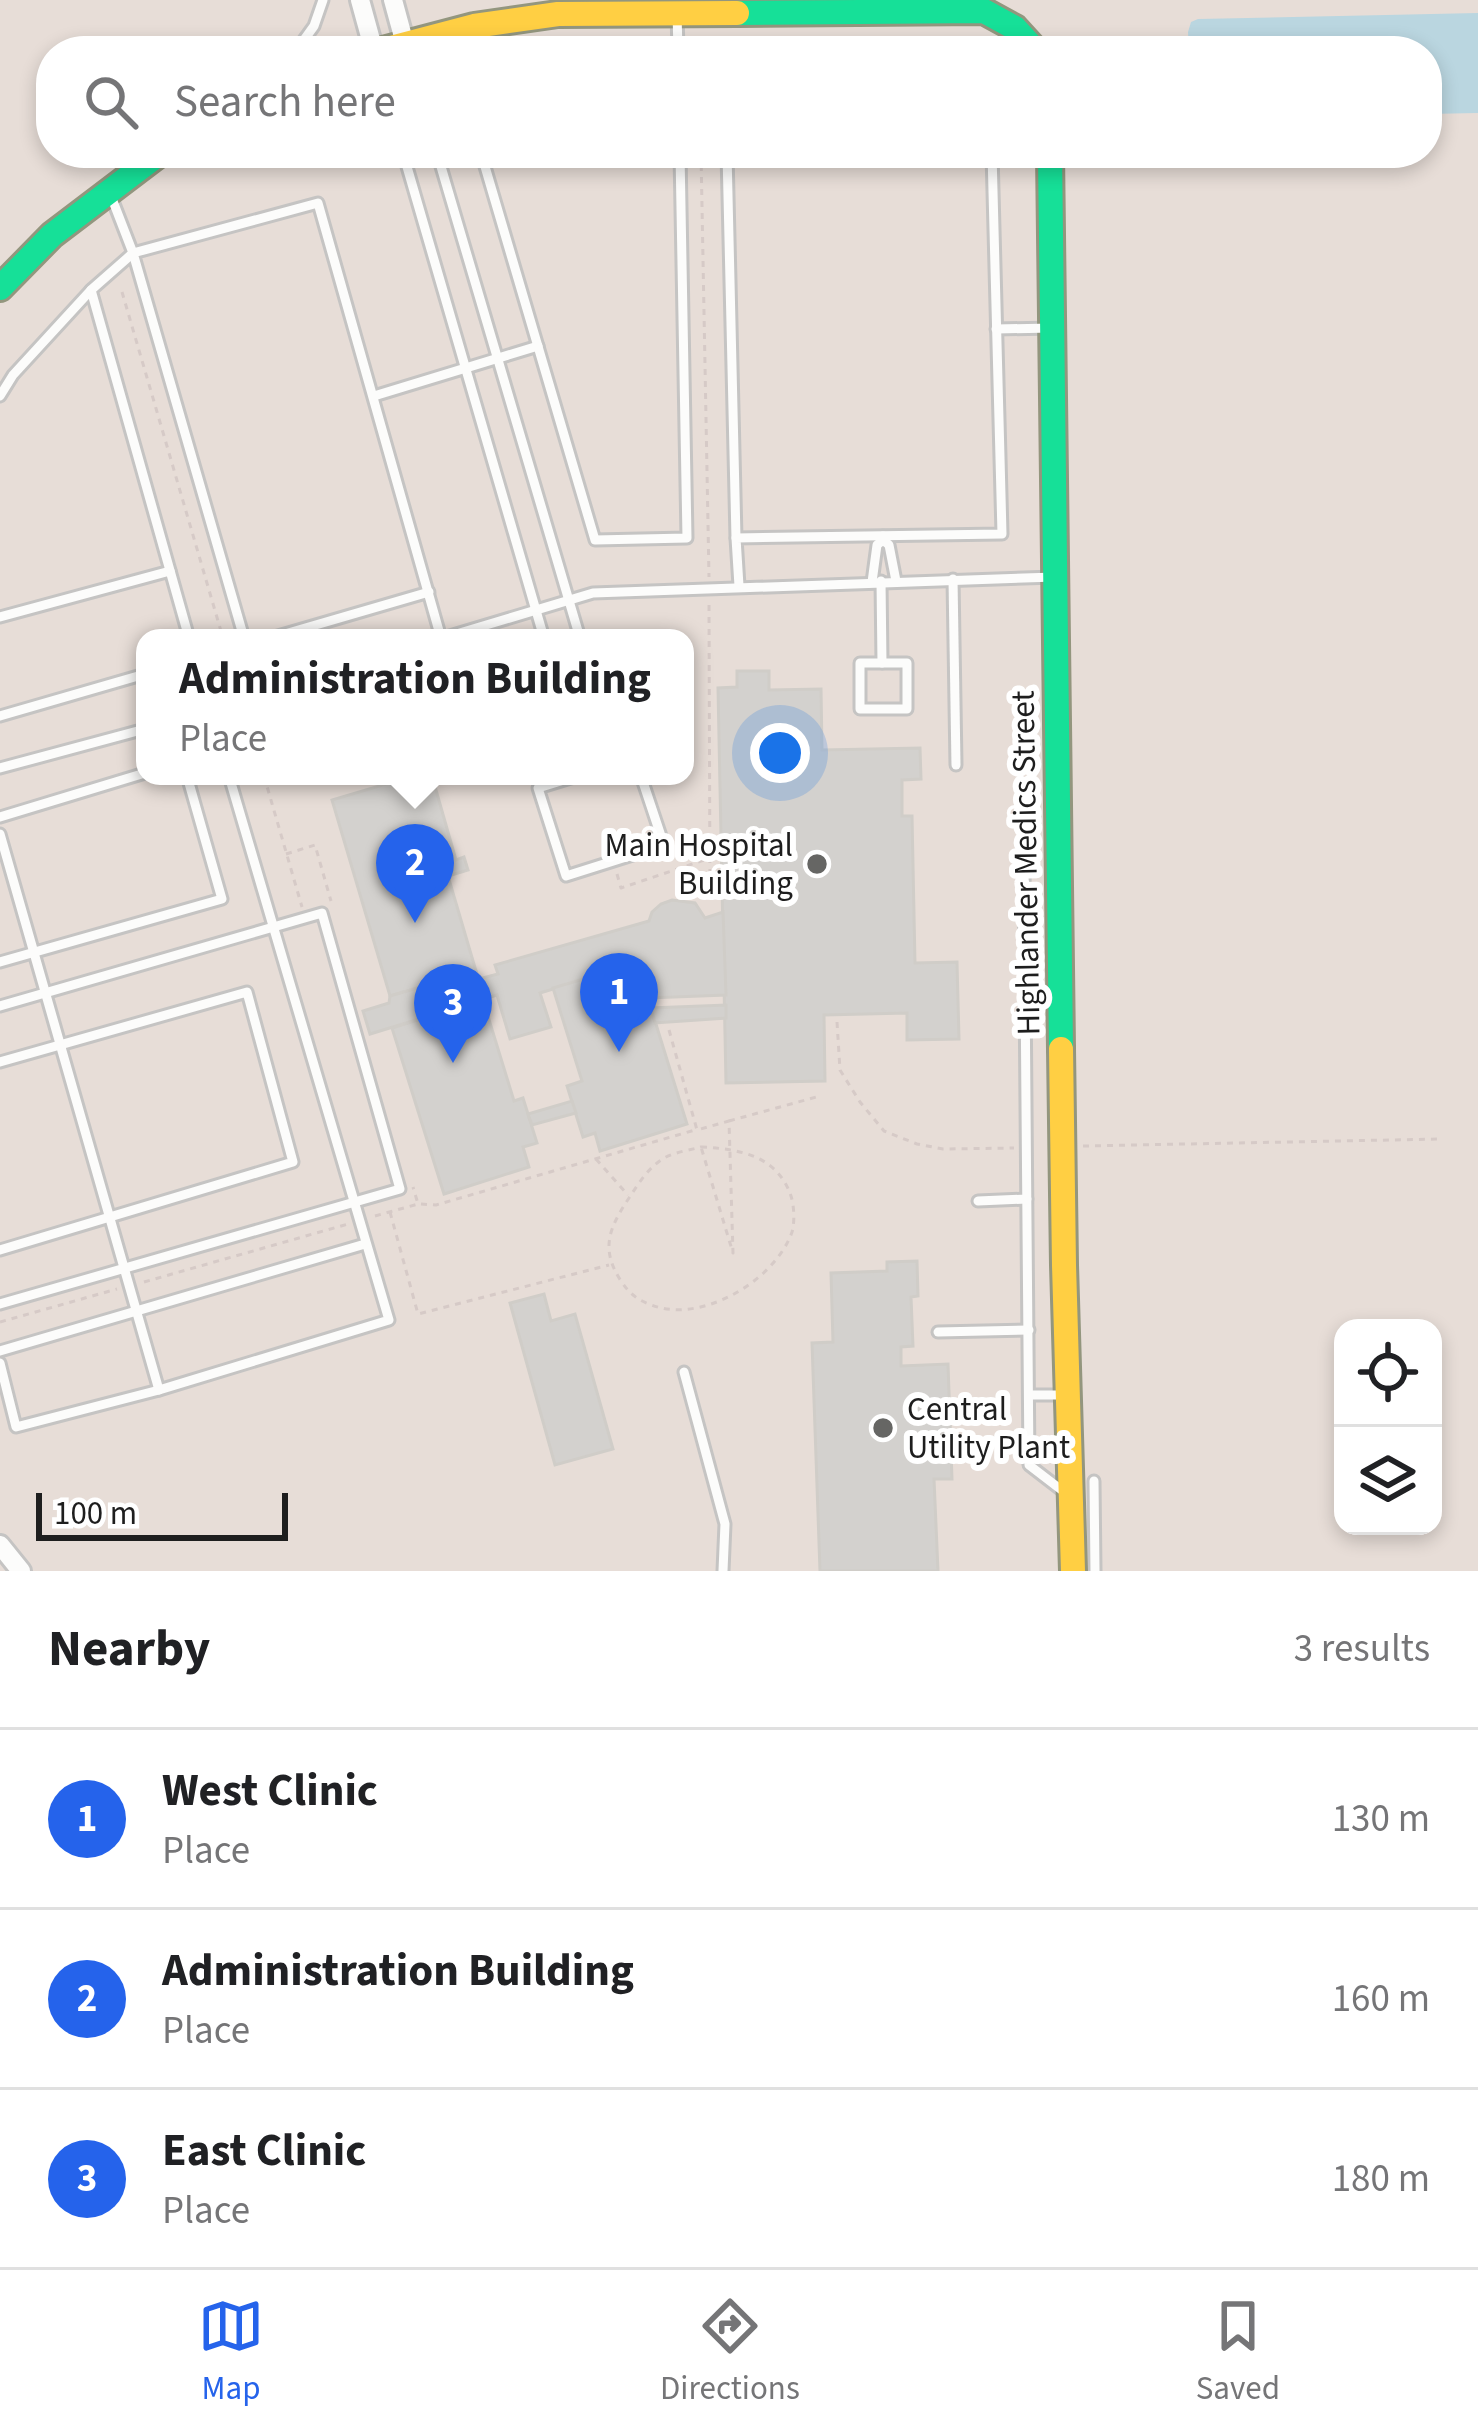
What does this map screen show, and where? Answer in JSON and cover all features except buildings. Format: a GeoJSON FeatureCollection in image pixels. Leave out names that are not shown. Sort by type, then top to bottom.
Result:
{"type":"FeatureCollection","features":[{"type":"Feature","properties":{"kind":"street"},"geometry":{"type":"LineString","coordinates":[[360,0],[371,36]]}},
{"type":"Feature","properties":{"kind":"street"},"geometry":{"type":"LineString","coordinates":[[393,0],[403,36]]}},
{"type":"Feature","properties":{"kind":"street"},"geometry":{"type":"LineString","coordinates":[[443,36],[474,26],[558,14],[984,11],[1022,36]]}},
{"type":"Feature","properties":{"kind":"street"},"geometry":{"type":"LineString","coordinates":[[0,288],[52,235],[140,168]]}},
{"type":"Feature","properties":{"kind":"street","name":"Highlander Medics Street"},"geometry":{"type":"LineString","coordinates":[[1050,168],[1073,1571]]}},
{"type":"Feature","properties":{"kind":"street"},"geometry":{"type":"LineString","coordinates":[[0,1545],[21,1571]]}},
{"type":"Feature","properties":{"kind":"lane"},"geometry":{"type":"LineString","coordinates":[[307,36],[323,0]]}},
{"type":"Feature","properties":{"kind":"lane"},"geometry":{"type":"LineString","coordinates":[[677,13],[678,36]]}},
{"type":"Feature","properties":{"kind":"lane"},"geometry":{"type":"LineString","coordinates":[[407,168],[541,629]]}},
{"type":"Feature","properties":{"kind":"lane"},"geometry":{"type":"LineString","coordinates":[[441,168],[577,629]]}},
{"type":"Feature","properties":{"kind":"lane"},"geometry":{"type":"LineString","coordinates":[[485,168],[595,540],[687,538],[680,168]]}},
{"type":"Feature","properties":{"kind":"lane"},"geometry":{"type":"LineString","coordinates":[[727,168],[739,586]]}},
{"type":"Feature","properties":{"kind":"lane"},"geometry":{"type":"LineString","coordinates":[[736,538],[1003,534],[992,168]]}},
{"type":"Feature","properties":{"kind":"lane"},"geometry":{"type":"LineString","coordinates":[[109,191],[134,253],[241,629]]}},
{"type":"Feature","properties":{"kind":"lane"},"geometry":{"type":"LineString","coordinates":[[0,396],[13,375],[91,290],[134,253],[318,203],[439,629]]}},
{"type":"Feature","properties":{"kind":"lane"},"geometry":{"type":"LineString","coordinates":[[91,290],[186,629]]}},
{"type":"Feature","properties":{"kind":"lane"},"geometry":{"type":"LineString","coordinates":[[996,328],[1052,328]]}},
{"type":"Feature","properties":{"kind":"lane"},"geometry":{"type":"LineString","coordinates":[[374,396],[538,346]]}},
{"type":"Feature","properties":{"kind":"lane"},"geometry":{"type":"LineString","coordinates":[[883,538],[889,545],[896,580]]}},
{"type":"Feature","properties":{"kind":"lane"},"geometry":{"type":"LineString","coordinates":[[882,662],[877,582],[878,545],[883,538]]}},
{"type":"Feature","properties":{"kind":"lane"},"geometry":{"type":"LineString","coordinates":[[0,617],[170,571]]}},
{"type":"Feature","properties":{"kind":"lane"},"geometry":{"type":"LineString","coordinates":[[472,629],[593,592],[1055,577]]}},
{"type":"Feature","properties":{"kind":"lane"},"geometry":{"type":"LineString","coordinates":[[953,579],[956,765]]}},
{"type":"Feature","properties":{"kind":"lane"},"geometry":{"type":"LineString","coordinates":[[302,629],[429,592]]}},
{"type":"Feature","properties":{"kind":"lane"},"geometry":{"type":"LineString","coordinates":[[882,662],[907,662],[907,709],[860,709],[860,663],[882,662]]}},
{"type":"Feature","properties":{"kind":"lane"},"geometry":{"type":"LineString","coordinates":[[0,716],[136,677]]}},
{"type":"Feature","properties":{"kind":"lane"},"geometry":{"type":"LineString","coordinates":[[0,768],[136,731]]}},
{"type":"Feature","properties":{"kind":"lane"},"geometry":{"type":"LineString","coordinates":[[0,817],[136,776]]}},
{"type":"Feature","properties":{"kind":"lane"},"geometry":{"type":"LineString","coordinates":[[0,962],[222,899],[190,785]]}},
{"type":"Feature","properties":{"kind":"lane"},"geometry":{"type":"LineString","coordinates":[[0,1363],[16,1427],[159,1390],[389,1320],[232,785]]}},
{"type":"Feature","properties":{"kind":"lane"},"geometry":{"type":"LineString","coordinates":[[548,785],[538,788],[566,876],[664,845],[644,785]]}},
{"type":"Feature","properties":{"kind":"lane"},"geometry":{"type":"LineString","coordinates":[[0,834],[159,1390]]}},
{"type":"Feature","properties":{"kind":"lane"},"geometry":{"type":"LineString","coordinates":[[1024,865],[1029,1465],[1072,1498]]}},
{"type":"Feature","properties":{"kind":"lane"},"geometry":{"type":"LineString","coordinates":[[0,1006],[322,913],[400,1189],[0,1304]]}},
{"type":"Feature","properties":{"kind":"lane"},"geometry":{"type":"LineString","coordinates":[[0,1062],[247,992],[293,1162],[0,1250]]}},
{"type":"Feature","properties":{"kind":"lane"},"geometry":{"type":"LineString","coordinates":[[977,1201],[1028,1199]]}},
{"type":"Feature","properties":{"kind":"lane"},"geometry":{"type":"LineString","coordinates":[[0,1351],[365,1244]]}},
{"type":"Feature","properties":{"kind":"lane"},"geometry":{"type":"LineString","coordinates":[[938,1332],[1029,1330]]}},
{"type":"Feature","properties":{"kind":"lane"},"geometry":{"type":"LineString","coordinates":[[684,1372],[725,1524],[723,1571]]}},
{"type":"Feature","properties":{"kind":"lane"},"geometry":{"type":"LineString","coordinates":[[1030,1395],[1069,1395]]}},
{"type":"Feature","properties":{"kind":"lane"},"geometry":{"type":"LineString","coordinates":[[1094,1481],[1095,1571]]}},
{"type":"Feature","properties":{"kind":"path"},"geometry":{"type":"LineString","coordinates":[[701,168],[710,900]]}},
{"type":"Feature","properties":{"kind":"path"},"geometry":{"type":"LineString","coordinates":[[122,292],[220,629]]}},
{"type":"Feature","properties":{"kind":"path"},"geometry":{"type":"LineString","coordinates":[[267,785],[305,918]]}},
{"type":"Feature","properties":{"kind":"path"},"geometry":{"type":"LineString","coordinates":[[612,861],[621,888],[710,857]]}},
{"type":"Feature","properties":{"kind":"path"},"geometry":{"type":"LineString","coordinates":[[836,1022],[840,1070],[884,1131],[943,1149],[1027,1148]]}},
{"type":"Feature","properties":{"kind":"path"},"geometry":{"type":"LineString","coordinates":[[669,1030],[697,1130]]}},
{"type":"Feature","properties":{"kind":"path"},"geometry":{"type":"LineString","coordinates":[[418,1204],[436,1205],[820,1096]]}},
{"type":"Feature","properties":{"kind":"path"},"geometry":{"type":"LineString","coordinates":[[701,1147],[733,1253],[729,1121]]}},
{"type":"Feature","properties":{"kind":"path"},"geometry":{"type":"LineString","coordinates":[[1063,1146],[1441,1138]]}},
{"type":"Feature","properties":{"kind":"path"},"geometry":{"type":"LineString","coordinates":[[701,1147],[730,1148],[763,1159],[784,1178],[793,1201],[793,1230],[772,1264],[748,1287],[715,1303],[680,1310],[654,1307],[631,1294],[610,1265],[608,1242],[618,1213],[643,1177],[666,1157],[701,1147]]}},
{"type":"Feature","properties":{"kind":"path"},"geometry":{"type":"LineString","coordinates":[[596,1159],[629,1197]]}},
{"type":"Feature","properties":{"kind":"path"},"geometry":{"type":"LineString","coordinates":[[385,1193],[418,1314],[610,1265]]}},
{"type":"Feature","properties":{"kind":"shaded area"},"geometry":{"type":"Polygon","coordinates":[[[0,0],[1478,0],[1478,1571],[0,1571],[0,0]]]}},
{"type":"Feature","properties":{"kind":"water"},"geometry":{"type":"Polygon","coordinates":[[[1478,13],[1478,113],[1442,114],[1442,36],[1188,36],[1191,22],[1478,13]]]}},
{"type":"Feature","properties":{"kind":"traffic: fast"},"geometry":{"type":"LineString","coordinates":[[737,13],[984,11],[1022,36]]}},
{"type":"Feature","properties":{"kind":"traffic: fast"},"geometry":{"type":"LineString","coordinates":[[0,288],[52,235],[140,168]]}},
{"type":"Feature","properties":{"kind":"traffic: fast"},"geometry":{"type":"LineString","coordinates":[[1050,168],[1061,1049]]}},
{"type":"Feature","properties":{"kind":"traffic: slow"},"geometry":{"type":"LineString","coordinates":[[436,36],[558,14],[737,13]]}},
{"type":"Feature","properties":{"kind":"traffic: slow"},"geometry":{"type":"LineString","coordinates":[[1061,1049],[1073,1571]]}},
{"type":"Feature","properties":{"kind":"place","name":"Main Hospital Building"},"geometry":{"type":"Point","coordinates":[817,864]}},
{"type":"Feature","properties":{"kind":"place","name":"Administration Building"},"geometry":{"type":"Point","coordinates":[415,923]}},
{"type":"Feature","properties":{"kind":"place","name":"West Clinic"},"geometry":{"type":"Point","coordinates":[619,1052]}},
{"type":"Feature","properties":{"kind":"place","name":"East Clinic"},"geometry":{"type":"Point","coordinates":[453,1063]}},
{"type":"Feature","properties":{"kind":"place","name":"Central Utility Plant"},"geometry":{"type":"Point","coordinates":[883,1428]}}]}
